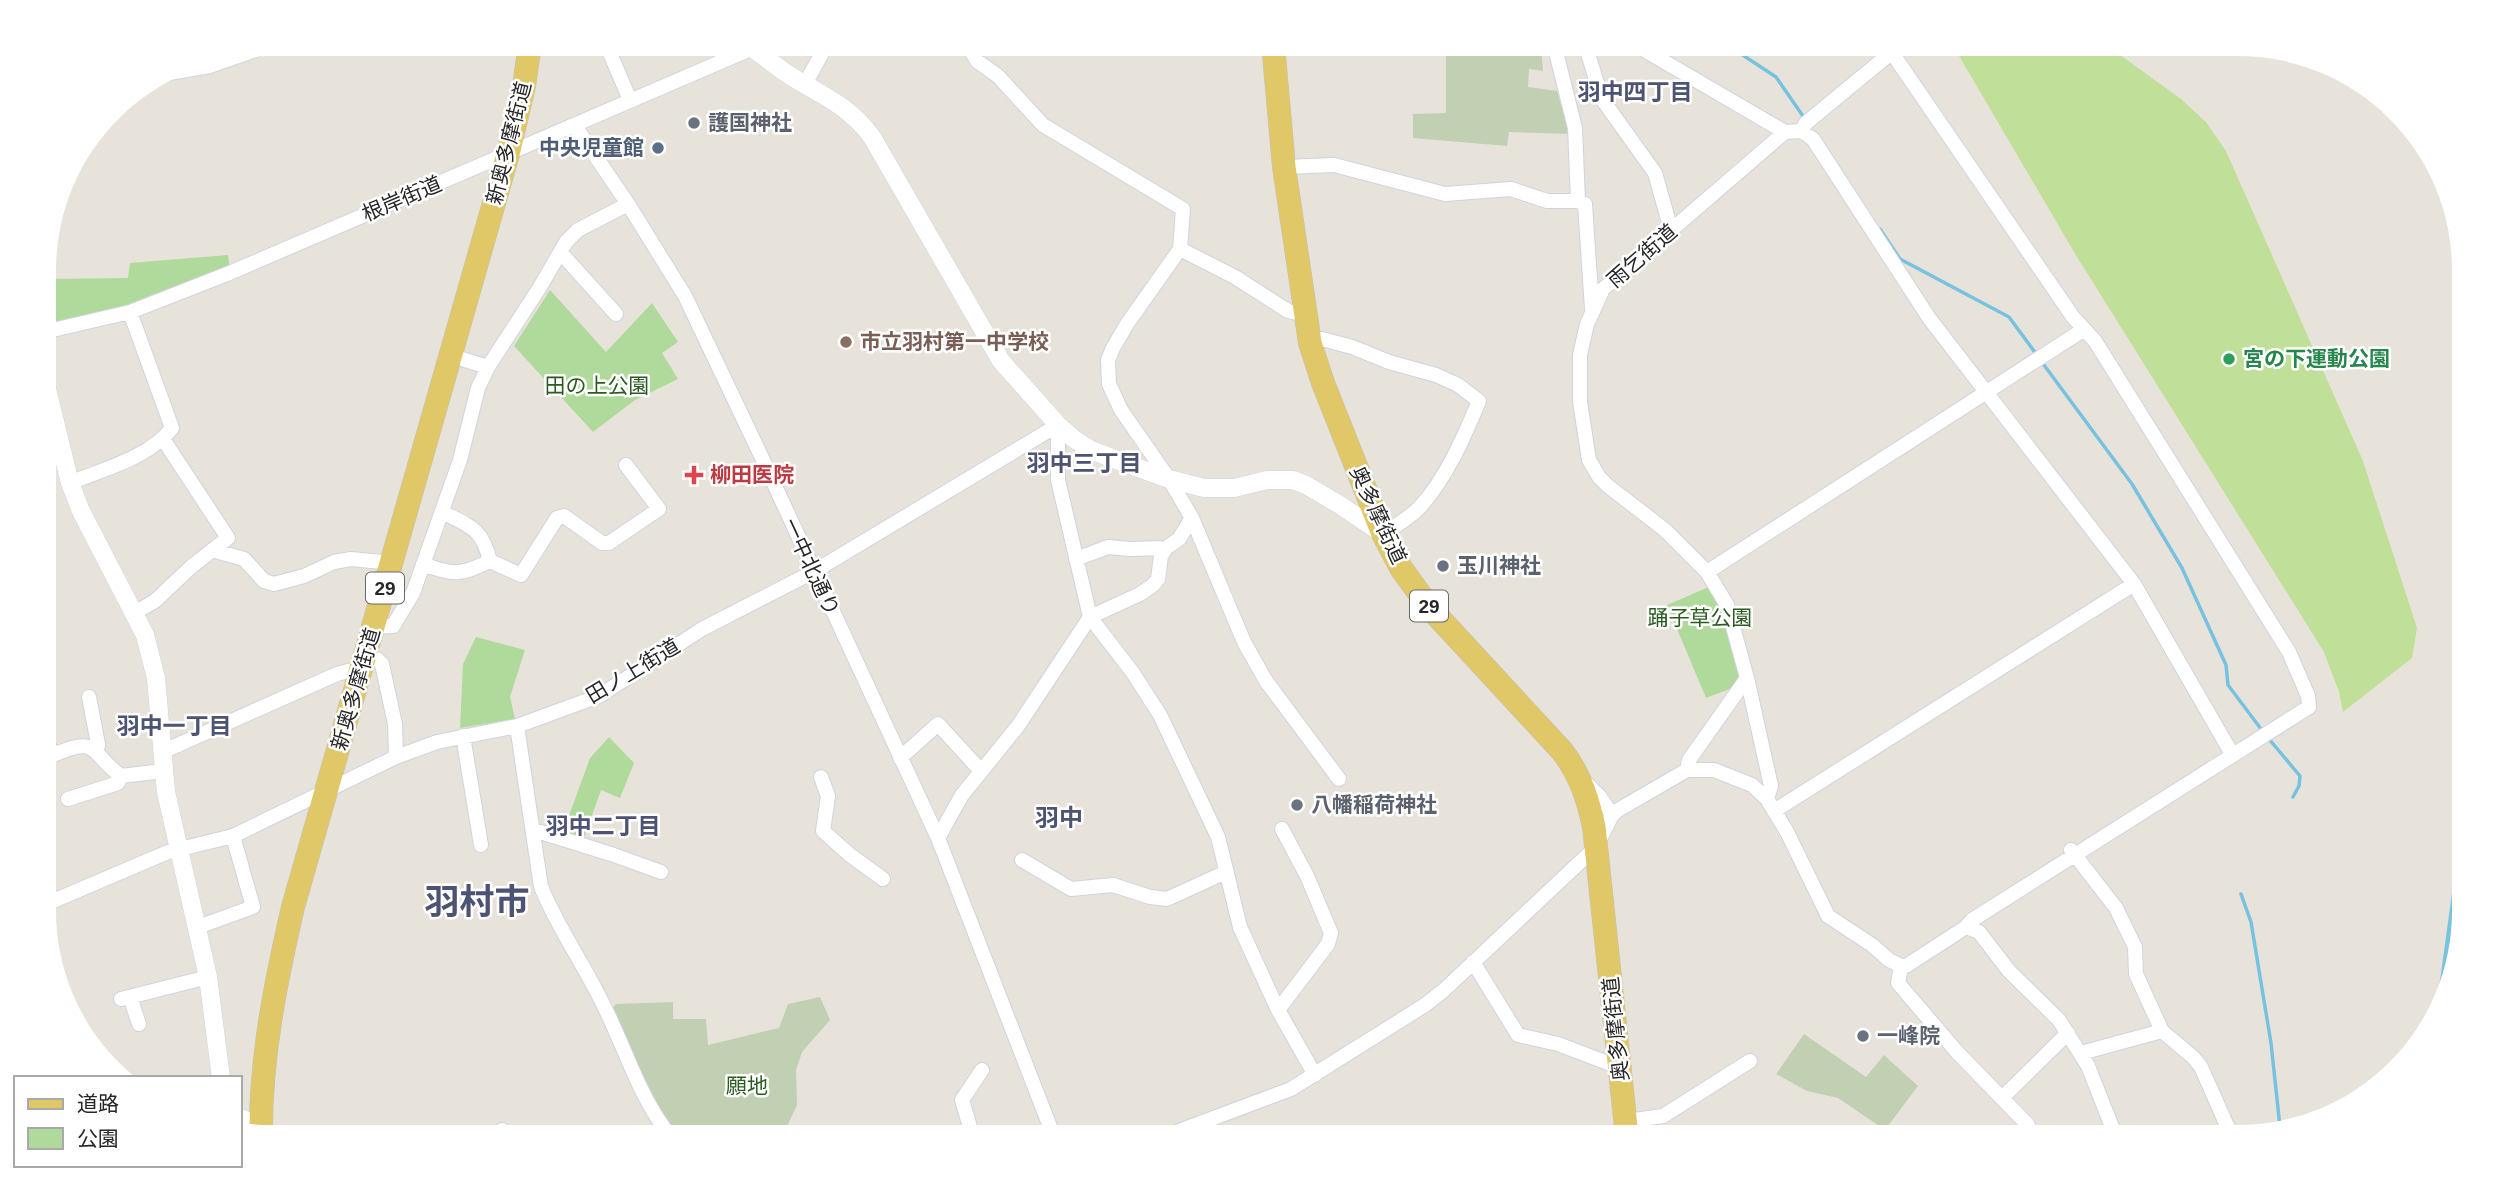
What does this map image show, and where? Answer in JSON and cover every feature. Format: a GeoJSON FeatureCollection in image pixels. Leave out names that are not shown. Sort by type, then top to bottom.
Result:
{"type":"FeatureCollection","features":[{"type":"Feature","properties":{"kind":"main road","name":"新奥多摩街道"},"geometry":{"type":"LineString","coordinates":[[254,1125],[279,967],[293,907],[508,154],[528,56]]}},
{"type":"Feature","properties":{"kind":"main road","name":"奥多摩街道"},"geometry":{"type":"LineString","coordinates":[[1274,56],[1284,167],[1310,343],[1383,534],[1401,568],[1429,607],[1562,751],[1580,778],[1590,807],[1627,1125]]}},
{"type":"Feature","properties":{"kind":"street"},"geometry":{"type":"LineString","coordinates":[[611,56],[630,100]]}},
{"type":"Feature","properties":{"kind":"street","name":"根岸街道"},"geometry":{"type":"LineString","coordinates":[[56,329],[130,312],[227,274],[575,126],[728,56]]}},
{"type":"Feature","properties":{"kind":"street"},"geometry":{"type":"LineString","coordinates":[[769,56],[810,77],[859,119],[1002,361],[1018,383],[1058,425],[1091,450],[1169,479],[1204,488],[1221,489],[1267,480],[1293,481],[1306,485],[1383,534],[1411,515],[1433,491],[1479,401],[1458,385],[1436,375],[1322,339],[1310,343]]}},
{"type":"Feature","properties":{"kind":"street"},"geometry":{"type":"LineString","coordinates":[[810,77],[820,56]]}},
{"type":"Feature","properties":{"kind":"street"},"geometry":{"type":"LineString","coordinates":[[974,56],[998,76],[1043,125],[1183,209],[1180,249],[1127,324],[1108,360],[1107,376],[1121,410],[1169,479],[1192,518],[1244,642],[1266,681],[1339,779]]}},
{"type":"Feature","properties":{"kind":"street"},"geometry":{"type":"LineString","coordinates":[[1284,167],[1334,165],[1445,194],[1511,189],[1548,201],[1578,201],[1575,128],[1557,56]]}},
{"type":"Feature","properties":{"kind":"street"},"geometry":{"type":"LineString","coordinates":[[1589,56],[1602,99],[1655,173],[1671,230]]}},
{"type":"Feature","properties":{"kind":"street"},"geometry":{"type":"LineString","coordinates":[[1655,56],[1785,132],[1806,125],[1880,56]]}},
{"type":"Feature","properties":{"kind":"street"},"geometry":{"type":"LineString","coordinates":[[1196,1125],[1277,1096],[1425,1005],[1596,846],[1612,815],[1687,770],[1714,770],[1752,785],[1771,805],[1787,832],[1828,916],[1901,966],[1910,964],[2073,852],[2309,707],[2308,696],[2289,652],[2095,341],[2082,330],[1894,56]]}},
{"type":"Feature","properties":{"kind":"street"},"geometry":{"type":"LineString","coordinates":[[198,68],[227,60]]}},
{"type":"Feature","properties":{"kind":"street"},"geometry":{"type":"LineString","coordinates":[[1806,125],[1929,317],[2134,584],[2232,754]]}},
{"type":"Feature","properties":{"kind":"street","name":"一中北通り"},"geometry":{"type":"LineString","coordinates":[[575,126],[628,204],[685,296],[938,838],[1049,1125]]}},
{"type":"Feature","properties":{"kind":"street","name":"雨乞街道"},"geometry":{"type":"LineString","coordinates":[[1592,310],[1603,289],[1785,132]]}},
{"type":"Feature","properties":{"kind":"street","name":"雨乞街道"},"geometry":{"type":"LineString","coordinates":[[1578,201],[1585,204],[1592,310]]}},
{"type":"Feature","properties":{"kind":"street"},"geometry":{"type":"LineString","coordinates":[[374,627],[393,626],[413,593],[460,460],[478,388],[488,367],[566,242],[578,230],[628,204]]}},
{"type":"Feature","properties":{"kind":"street"},"geometry":{"type":"LineString","coordinates":[[1180,249],[1235,277],[1288,311],[1305,314]]}},
{"type":"Feature","properties":{"kind":"street"},"geometry":{"type":"LineString","coordinates":[[561,253],[616,314]]}},
{"type":"Feature","properties":{"kind":"street"},"geometry":{"type":"LineString","coordinates":[[1592,310],[1583,340],[1579,370],[1580,402],[1588,460],[1608,486],[1665,530],[1707,572],[1727,605],[1747,678],[1771,786],[1771,805]]}},
{"type":"Feature","properties":{"kind":"street"},"geometry":{"type":"LineString","coordinates":[[70,483],[135,456],[163,439],[172,428],[130,312]]}},
{"type":"Feature","properties":{"kind":"street"},"geometry":{"type":"LineString","coordinates":[[1707,572],[2082,330]]}},
{"type":"Feature","properties":{"kind":"street"},"geometry":{"type":"LineString","coordinates":[[452,356],[488,367]]}},
{"type":"Feature","properties":{"kind":"street"},"geometry":{"type":"LineString","coordinates":[[1058,425],[1058,480],[1090,617],[1133,673],[1160,715],[1218,837],[1240,927],[1278,1010],[1315,1075]]}},
{"type":"Feature","properties":{"kind":"street","name":"田ノ上街道"},"geometry":{"type":"LineString","coordinates":[[56,899],[130,866],[233,836],[396,757],[437,742],[517,726],[599,696],[702,629],[813,572],[1058,425]]}},
{"type":"Feature","properties":{"kind":"street"},"geometry":{"type":"LineString","coordinates":[[56,426],[70,483],[81,511],[145,635],[156,678],[163,771],[208,977],[221,1076]]}},
{"type":"Feature","properties":{"kind":"street"},"geometry":{"type":"LineString","coordinates":[[134,613],[155,601],[192,566],[228,538],[163,439]]}},
{"type":"Feature","properties":{"kind":"street"},"geometry":{"type":"LineString","coordinates":[[423,564],[446,573],[467,572],[490,561],[521,575],[557,518],[564,516],[602,543],[609,544],[659,509],[626,465]]}},
{"type":"Feature","properties":{"kind":"street"},"geometry":{"type":"LineString","coordinates":[[442,512],[471,527],[485,541],[490,561]]}},
{"type":"Feature","properties":{"kind":"street"},"geometry":{"type":"LineString","coordinates":[[938,838],[962,795],[1018,726],[1090,617],[1140,594],[1153,585],[1158,579],[1161,556],[1166,548],[1179,539],[1192,518]]}},
{"type":"Feature","properties":{"kind":"street"},"geometry":{"type":"LineString","coordinates":[[1076,559],[1108,547],[1166,548]]}},
{"type":"Feature","properties":{"kind":"street"},"geometry":{"type":"LineString","coordinates":[[212,550],[244,559],[264,581],[274,584],[304,576],[334,562],[351,559],[392,563]]}},
{"type":"Feature","properties":{"kind":"street"},"geometry":{"type":"LineString","coordinates":[[1771,805],[2134,584]]}},
{"type":"Feature","properties":{"kind":"street"},"geometry":{"type":"LineString","coordinates":[[162,752],[365,661],[377,659],[382,664],[395,724],[396,757]]}},
{"type":"Feature","properties":{"kind":"street"},"geometry":{"type":"LineString","coordinates":[[1687,770],[1689,760],[1747,678]]}},
{"type":"Feature","properties":{"kind":"street"},"geometry":{"type":"LineString","coordinates":[[89,697],[98,744],[97,752]]}},
{"type":"Feature","properties":{"kind":"street"},"geometry":{"type":"LineString","coordinates":[[900,758],[938,724],[981,771]]}},
{"type":"Feature","properties":{"kind":"street"},"geometry":{"type":"LineString","coordinates":[[517,726],[541,887],[550,910],[603,1002],[661,1125]]}},
{"type":"Feature","properties":{"kind":"street"},"geometry":{"type":"LineString","coordinates":[[463,736],[481,845]]}},
{"type":"Feature","properties":{"kind":"street"},"geometry":{"type":"LineString","coordinates":[[56,754],[76,745],[89,747],[121,776]]}},
{"type":"Feature","properties":{"kind":"street"},"geometry":{"type":"LineString","coordinates":[[121,776],[163,771]]}},
{"type":"Feature","properties":{"kind":"street"},"geometry":{"type":"LineString","coordinates":[[68,799],[117,783],[121,776]]}},
{"type":"Feature","properties":{"kind":"street"},"geometry":{"type":"LineString","coordinates":[[821,777],[828,796],[823,831],[883,879]]}},
{"type":"Feature","properties":{"kind":"street"},"geometry":{"type":"LineString","coordinates":[[1580,778],[1600,797],[1612,815]]}},
{"type":"Feature","properties":{"kind":"street"},"geometry":{"type":"LineString","coordinates":[[1278,1010],[1328,944],[1331,933],[1307,876],[1282,829]]}},
{"type":"Feature","properties":{"kind":"street"},"geometry":{"type":"LineString","coordinates":[[534,830],[661,873]]}},
{"type":"Feature","properties":{"kind":"street"},"geometry":{"type":"LineString","coordinates":[[198,927],[253,907],[233,836]]}},
{"type":"Feature","properties":{"kind":"street"},"geometry":{"type":"LineString","coordinates":[[2073,852],[2116,908],[2136,947],[2136,974],[2162,1031],[2201,1067],[2227,1125]]}},
{"type":"Feature","properties":{"kind":"street"},"geometry":{"type":"LineString","coordinates":[[1023,860],[1070,889],[1113,885],[1150,897],[1167,899],[1226,872]]}},
{"type":"Feature","properties":{"kind":"street"},"geometry":{"type":"LineString","coordinates":[[1966,926],[1979,932],[2009,971],[2059,1020],[2081,1054],[2111,1125]]}},
{"type":"Feature","properties":{"kind":"street"},"geometry":{"type":"LineString","coordinates":[[1473,962],[1518,1035],[1558,1044],[1621,1068]]}},
{"type":"Feature","properties":{"kind":"street"},"geometry":{"type":"LineString","coordinates":[[1901,966],[1898,983],[1957,1052],[2028,1125]]}},
{"type":"Feature","properties":{"kind":"street"},"geometry":{"type":"LineString","coordinates":[[139,1024],[126,998],[208,977]]}},
{"type":"Feature","properties":{"kind":"street"},"geometry":{"type":"LineString","coordinates":[[2081,1054],[2162,1031]]}},
{"type":"Feature","properties":{"kind":"street"},"geometry":{"type":"LineString","coordinates":[[2002,1098],[2068,1033]]}},
{"type":"Feature","properties":{"kind":"street"},"geometry":{"type":"LineString","coordinates":[[1638,1125],[1663,1116],[1750,1061]]}},
{"type":"Feature","properties":{"kind":"street"},"geometry":{"type":"LineString","coordinates":[[969,1125],[962,1100],[982,1070]]}},
{"type":"Feature","properties":{"kind":"green space"},"geometry":{"type":"Polygon","coordinates":[[[1446,56],[1542,56],[1543,71],[1529,69],[1528,87],[1557,91],[1570,134],[1509,132],[1507,146],[1413,138],[1413,114],[1446,113],[1446,56]]]}},
{"type":"Feature","properties":{"kind":"green space","name":"宮の下運動公園"},"geometry":{"type":"Polygon","coordinates":[[[1959,56],[2122,56],[2181,99],[2206,122],[2226,151],[2363,461],[2417,628],[2412,658],[2343,712],[2339,692],[2324,652],[2077,257],[1959,56]]]}},
{"type":"Feature","properties":{"kind":"green space"},"geometry":{"type":"Polygon","coordinates":[[[228,255],[230,270],[129,307],[56,328],[56,279],[128,278],[130,263],[228,255]]]}},
{"type":"Feature","properties":{"kind":"green space","name":"田の上公園"},"geometry":{"type":"Polygon","coordinates":[[[550,290],[606,352],[652,303],[678,342],[662,353],[678,379],[635,400],[593,432],[514,346],[550,290]]]}},
{"type":"Feature","properties":{"kind":"green space","name":"踊子草公園"},"geometry":{"type":"Polygon","coordinates":[[[1711,586],[1724,610],[1742,677],[1735,687],[1706,698],[1667,605],[1711,586]]]}},
{"type":"Feature","properties":{"kind":"green space"},"geometry":{"type":"Polygon","coordinates":[[[476,637],[525,650],[510,697],[515,719],[460,728],[463,664],[476,637]]]}},
{"type":"Feature","properties":{"kind":"green space"},"geometry":{"type":"Polygon","coordinates":[[[609,737],[634,763],[620,798],[601,790],[584,838],[563,832],[590,758],[609,737]]]}},
{"type":"Feature","properties":{"kind":"green space","name":"願地"},"geometry":{"type":"Polygon","coordinates":[[[820,997],[830,1020],[802,1052],[796,1070],[797,1105],[788,1125],[664,1125],[658,1118],[612,1009],[616,1004],[673,1002],[673,1019],[706,1019],[708,1045],[779,1028],[788,1004],[820,997]]]}},
{"type":"Feature","properties":{"kind":"green space"},"geometry":{"type":"Polygon","coordinates":[[[1804,1034],[1866,1077],[1884,1055],[1918,1086],[1889,1125],[1878,1125],[1838,1098],[1807,1091],[1776,1074],[1804,1034]]]}},
{"type":"Feature","properties":{"kind":"water"},"geometry":{"type":"Polygon","coordinates":[[[2452,893],[2452,925],[2440,982],[2452,893]]]}},
{"type":"Feature","properties":{"kind":"waterway"},"geometry":{"type":"LineString","coordinates":[[1744,56],[1776,77],[1805,119]]}},
{"type":"Feature","properties":{"kind":"waterway"},"geometry":{"type":"LineString","coordinates":[[1880,229],[1900,259],[2009,317],[2037,355]]}},
{"type":"Feature","properties":{"kind":"waterway"},"geometry":{"type":"LineString","coordinates":[[2041,361],[2132,484],[2182,568],[2226,665],[2228,685],[2264,733]]}},
{"type":"Feature","properties":{"kind":"waterway"},"geometry":{"type":"LineString","coordinates":[[2269,739],[2300,776],[2299,786],[2293,797]]}},
{"type":"Feature","properties":{"kind":"waterway"},"geometry":{"type":"LineString","coordinates":[[2241,894],[2251,922],[2271,1043],[2279,1121]]}},
{"type":"Feature","properties":{"kind":"place","name":"護国神社"},"geometry":{"type":"Point","coordinates":[694,123]}},
{"type":"Feature","properties":{"kind":"place","name":"中央児童館"},"geometry":{"type":"Point","coordinates":[658,148]}},
{"type":"Feature","properties":{"kind":"place","name":"市立羽村第一中学校"},"geometry":{"type":"Point","coordinates":[846,342]}},
{"type":"Feature","properties":{"kind":"place","name":"宮の下運動公園"},"geometry":{"type":"Point","coordinates":[2229,359]}},
{"type":"Feature","properties":{"kind":"place","name":"柳田医院"},"geometry":{"type":"Point","coordinates":[694,475]}},
{"type":"Feature","properties":{"kind":"place","name":"玉川神社"},"geometry":{"type":"Point","coordinates":[1443,566]}},
{"type":"Feature","properties":{"kind":"place","name":"八幡稲荷神社"},"geometry":{"type":"Point","coordinates":[1297,805]}},
{"type":"Feature","properties":{"kind":"place","name":"一峰院"},"geometry":{"type":"Point","coordinates":[1863,1036]}},
{"type":"Feature","properties":{"kind":"district","name":"羽中四丁目"},"geometry":{"type":"Point","coordinates":[1635,92]}},
{"type":"Feature","properties":{"kind":"district","name":"羽中三丁目"},"geometry":{"type":"Point","coordinates":[1084,463]}},
{"type":"Feature","properties":{"kind":"district","name":"羽中一丁目"},"geometry":{"type":"Point","coordinates":[174,726]}},
{"type":"Feature","properties":{"kind":"district","name":"羽中"},"geometry":{"type":"Point","coordinates":[1059,818]}},
{"type":"Feature","properties":{"kind":"district","name":"羽中二丁目"},"geometry":{"type":"Point","coordinates":[603,826]}},
{"type":"Feature","properties":{"kind":"district","name":"羽村市"},"geometry":{"type":"Point","coordinates":[477,902]}}]}
